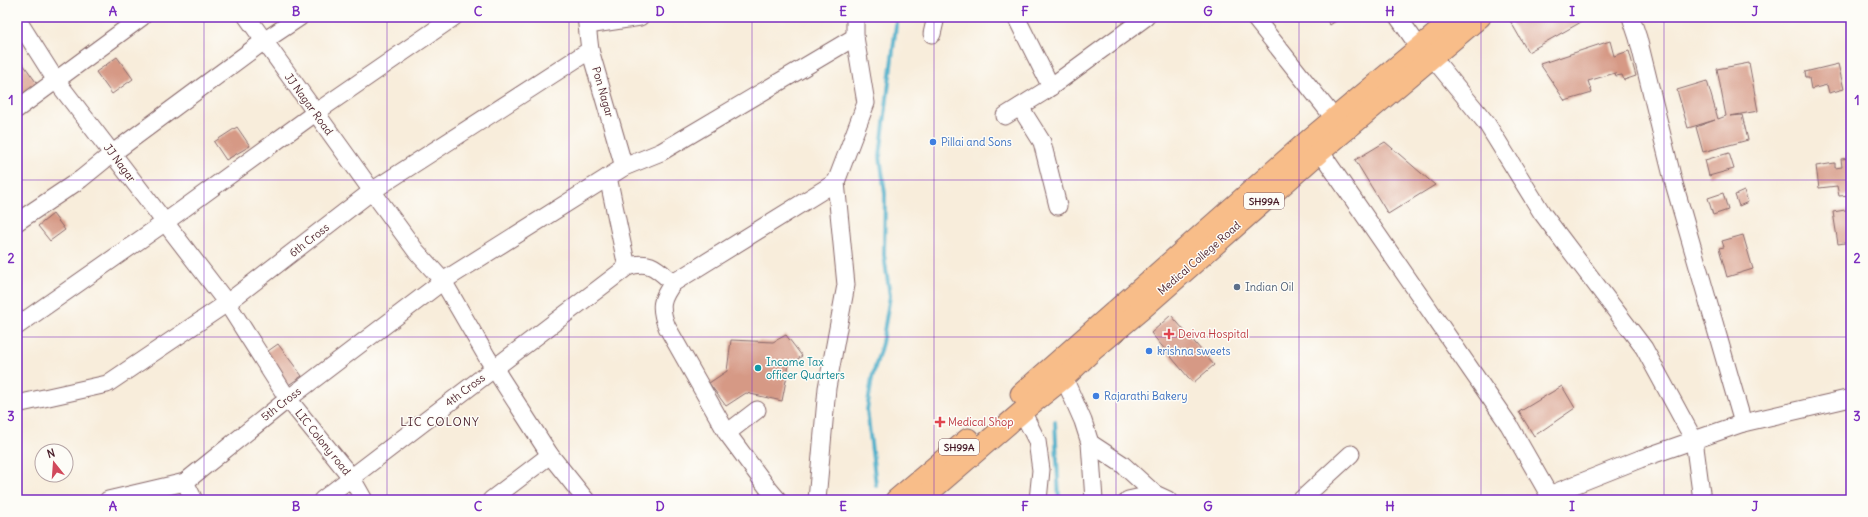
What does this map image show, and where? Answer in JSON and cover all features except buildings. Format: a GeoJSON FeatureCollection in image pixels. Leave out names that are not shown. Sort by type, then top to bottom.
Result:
{"type":"FeatureCollection","features":[{"type":"Feature","properties":{"kind":"main road","name":"Medical College Road"},"geometry":{"type":"LineString","coordinates":[[920,500],[1052,377],[1316,145],[1426,53],[1456,17]]}},
{"type":"Feature","properties":{"kind":"main road","name":"Medical College Road"},"geometry":{"type":"LineString","coordinates":[[1316,145],[1334,118],[1480,17]]}},
{"type":"Feature","properties":{"kind":"main road","name":"Medical College Road"},"geometry":{"type":"LineString","coordinates":[[896,500],[1024,403]]}},
{"type":"Feature","properties":{"kind":"street"},"geometry":{"type":"LineString","coordinates":[[17,109],[142,17]]}},
{"type":"Feature","properties":{"kind":"street","name":"JJ Nagar Road"},"geometry":{"type":"LineString","coordinates":[[247,17],[416,251],[443,281],[494,368],[550,455],[586,500]]}},
{"type":"Feature","properties":{"kind":"street"},"geometry":{"type":"LineString","coordinates":[[17,222],[81,179],[113,153],[264,41],[300,17]]}},
{"type":"Feature","properties":{"kind":"street"},"geometry":{"type":"LineString","coordinates":[[17,326],[164,223],[315,113],[454,17]]}},
{"type":"Feature","properties":{"kind":"street"},"geometry":{"type":"LineString","coordinates":[[587,21],[640,17]]}},
{"type":"Feature","properties":{"kind":"street"},"geometry":{"type":"LineString","coordinates":[[817,500],[827,388],[846,285],[836,182],[866,103],[855,37],[855,17]]}},
{"type":"Feature","properties":{"kind":"street"},"geometry":{"type":"LineString","coordinates":[[932,34],[936,17]]}},
{"type":"Feature","properties":{"kind":"street"},"geometry":{"type":"LineString","coordinates":[[1016,17],[1051,87]]}},
{"type":"Feature","properties":{"kind":"street"},"geometry":{"type":"LineString","coordinates":[[1005,116],[1051,87],[1146,17]]}},
{"type":"Feature","properties":{"kind":"street"},"geometry":{"type":"LineString","coordinates":[[1254,17],[1334,118]]}},
{"type":"Feature","properties":{"kind":"street"},"geometry":{"type":"LineString","coordinates":[[1398,17],[1426,53],[1487,124],[1542,213],[1644,348],[1694,440],[1702,500]]}},
{"type":"Feature","properties":{"kind":"street"},"geometry":{"type":"LineString","coordinates":[[1631,17],[1638,38],[1673,180],[1743,423]]}},
{"type":"Feature","properties":{"kind":"street","name":"JJ Nagar"},"geometry":{"type":"LineString","coordinates":[[17,19],[55,80],[113,153],[164,223],[227,303]]}},
{"type":"Feature","properties":{"kind":"street","name":"Pon Nagar"},"geometry":{"type":"LineString","coordinates":[[587,21],[590,50],[624,167]]}},
{"type":"Feature","properties":{"kind":"street","name":"5th Cross"},"geometry":{"type":"LineString","coordinates":[[108,500],[185,482],[288,398],[443,281],[624,167],[661,152],[855,37]]}},
{"type":"Feature","properties":{"kind":"street","name":"6th Cross"},"geometry":{"type":"LineString","coordinates":[[17,404],[107,384],[227,303],[372,191],[590,50]]}},
{"type":"Feature","properties":{"kind":"street"},"geometry":{"type":"LineString","coordinates":[[1020,107],[1042,142],[1058,206]]}},
{"type":"Feature","properties":{"kind":"street"},"geometry":{"type":"LineString","coordinates":[[1316,145],[1509,425],[1551,497],[1640,459],[1743,423],[1851,398]]}},
{"type":"Feature","properties":{"kind":"street"},"geometry":{"type":"LineString","coordinates":[[608,177],[627,267],[636,264],[653,266],[673,283]]}},
{"type":"Feature","properties":{"kind":"street"},"geometry":{"type":"LineString","coordinates":[[778,500],[728,433],[666,326],[661,312],[664,296],[673,283],[836,182]]}},
{"type":"Feature","properties":{"kind":"street","name":"4th Cross"},"geometry":{"type":"LineString","coordinates":[[322,500],[627,267]]}},
{"type":"Feature","properties":{"kind":"street","name":"LIC Colony road"},"geometry":{"type":"LineString","coordinates":[[227,303],[288,398],[351,477],[364,500]]}},
{"type":"Feature","properties":{"kind":"street"},"geometry":{"type":"LineString","coordinates":[[1052,377],[1083,421],[1090,443],[1094,500]]}},
{"type":"Feature","properties":{"kind":"street"},"geometry":{"type":"LineString","coordinates":[[1024,403],[1037,441],[1041,470],[1038,500]]}},
{"type":"Feature","properties":{"kind":"street"},"geometry":{"type":"LineString","coordinates":[[728,433],[757,410]]}},
{"type":"Feature","properties":{"kind":"street"},"geometry":{"type":"LineString","coordinates":[[1090,443],[1122,464],[1162,497]]}},
{"type":"Feature","properties":{"kind":"street"},"geometry":{"type":"LineString","coordinates":[[1301,500],[1351,454]]}},
{"type":"Feature","properties":{"kind":"street"},"geometry":{"type":"LineString","coordinates":[[491,500],[550,455]]}},
{"type":"Feature","properties":{"kind":"street"},"geometry":{"type":"LineString","coordinates":[[185,482],[194,500]]}},
{"type":"Feature","properties":{"kind":"street"},"geometry":{"type":"LineString","coordinates":[[1128,500],[1162,497]]}},
{"type":"Feature","properties":{"kind":"waterway"},"geometry":{"type":"LineString","coordinates":[[876,485],[867,410],[872,378],[882,343],[890,296],[884,255],[885,194],[880,156],[897,17]]}},
{"type":"Feature","properties":{"kind":"waterway"},"geometry":{"type":"LineString","coordinates":[[1055,422],[1059,500]]}},
{"type":"Feature","properties":{"kind":"place","name":"Pillai and Sons"},"geometry":{"type":"Point","coordinates":[933,142]}},
{"type":"Feature","properties":{"kind":"place","name":"Indian Oil"},"geometry":{"type":"Point","coordinates":[1237,287]}},
{"type":"Feature","properties":{"kind":"place","name":"Deiva Hospital"},"geometry":{"type":"Point","coordinates":[1169,334]}},
{"type":"Feature","properties":{"kind":"place","name":"krishna sweets"},"geometry":{"type":"Point","coordinates":[1149,351]}},
{"type":"Feature","properties":{"kind":"place","name":"Income Tax officer Quarters"},"geometry":{"type":"Point","coordinates":[758,368]}},
{"type":"Feature","properties":{"kind":"place","name":"Rajarathi Bakery"},"geometry":{"type":"Point","coordinates":[1096,396]}},
{"type":"Feature","properties":{"kind":"place","name":"Medical Shop"},"geometry":{"type":"Point","coordinates":[940,422]}},
{"type":"Feature","properties":{"kind":"district","name":"LIC COLONY"},"geometry":{"type":"Point","coordinates":[440,422]}}]}
